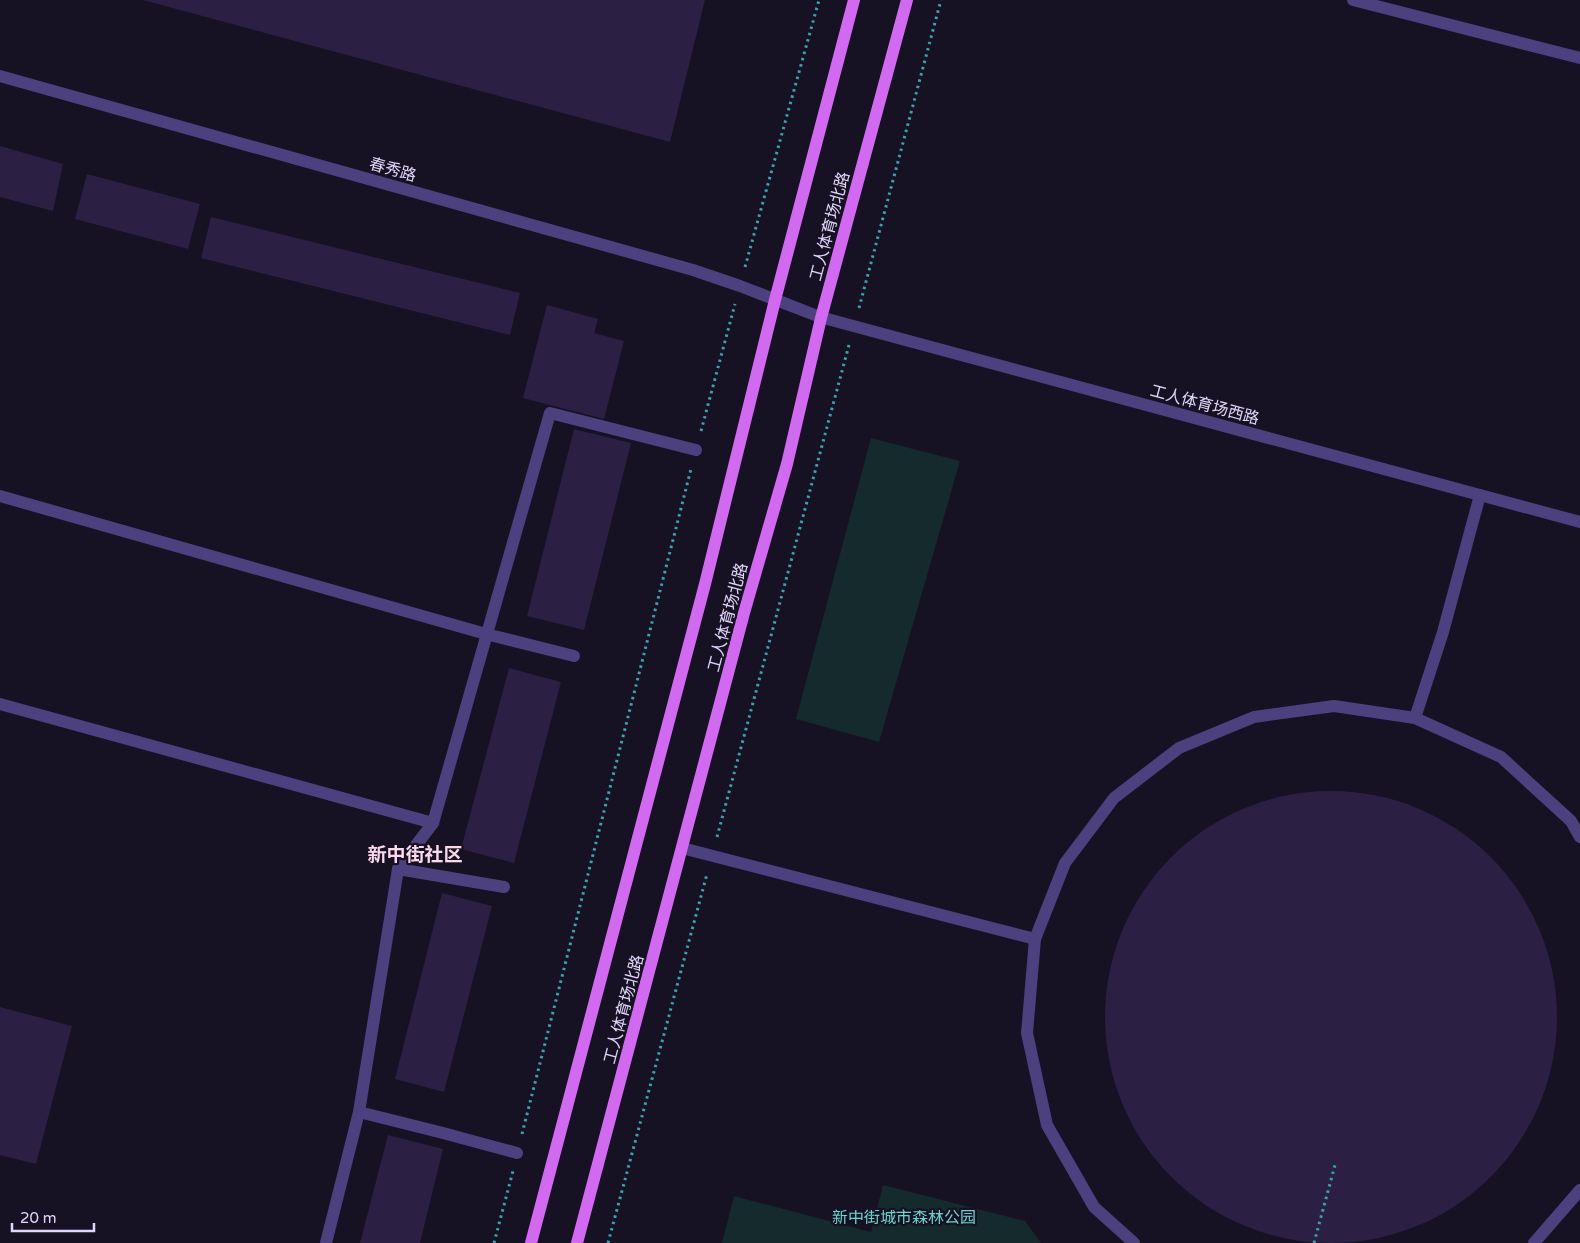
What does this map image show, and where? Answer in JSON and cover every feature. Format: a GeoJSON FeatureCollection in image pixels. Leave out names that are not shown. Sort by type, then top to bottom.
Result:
{"type":"FeatureCollection","features":[{"type":"Feature","properties":{"kind":"main road","name":"工人体育场北路"},"geometry":{"type":"LineString","coordinates":[[531,1243],[700,602],[775,300],[854,0]]}},
{"type":"Feature","properties":{"kind":"main road","name":"工人体育场北路"},"geometry":{"type":"LineString","coordinates":[[578,1243],[744,613],[787,464],[821,318],[907,0]]}},
{"type":"Feature","properties":{"kind":"street"},"geometry":{"type":"LineString","coordinates":[[1352,0],[1580,58]]}},
{"type":"Feature","properties":{"kind":"street","name":"春秀路"},"geometry":{"type":"LineString","coordinates":[[0,76],[674,265],[740,286],[821,318]]}},
{"type":"Feature","properties":{"kind":"street","name":"工人体育场西路"},"geometry":{"type":"LineString","coordinates":[[821,318],[1580,522]]}},
{"type":"Feature","properties":{"kind":"street"},"geometry":{"type":"LineString","coordinates":[[326,1243],[359,1112],[398,869],[432,823],[550,414],[696,450]]}},
{"type":"Feature","properties":{"kind":"street"},"geometry":{"type":"LineString","coordinates":[[1415,718],[1443,632],[1480,495]]}},
{"type":"Feature","properties":{"kind":"street"},"geometry":{"type":"LineString","coordinates":[[0,496],[486,634],[574,656]]}},
{"type":"Feature","properties":{"kind":"street"},"geometry":{"type":"LineString","coordinates":[[0,704],[432,823]]}},
{"type":"Feature","properties":{"kind":"street"},"geometry":{"type":"LineString","coordinates":[[1134,1243],[1094,1207],[1047,1125],[1027,1033],[1035,939],[1065,863],[1114,798],[1178,748],[1254,717],[1334,706],[1415,718],[1502,757],[1571,821],[1580,837]]}},
{"type":"Feature","properties":{"kind":"street"},"geometry":{"type":"LineString","coordinates":[[682,848],[1035,939]]}},
{"type":"Feature","properties":{"kind":"street"},"geometry":{"type":"LineString","coordinates":[[398,869],[504,887]]}},
{"type":"Feature","properties":{"kind":"street"},"geometry":{"type":"LineString","coordinates":[[359,1112],[517,1153]]}},
{"type":"Feature","properties":{"kind":"street"},"geometry":{"type":"LineString","coordinates":[[1534,1243],[1580,1190]]}},
{"type":"Feature","properties":{"kind":"path"},"geometry":{"type":"LineString","coordinates":[[494,1243],[696,450],[819,0]]}},
{"type":"Feature","properties":{"kind":"path"},"geometry":{"type":"LineString","coordinates":[[608,1243],[941,0]]}},
{"type":"Feature","properties":{"kind":"path"},"geometry":{"type":"LineString","coordinates":[[1314,1243],[1335,1165]]}},
{"type":"Feature","properties":{"kind":"green space"},"geometry":{"type":"Polygon","coordinates":[[[871,438],[960,461],[879,742],[796,719],[871,438]]]}},
{"type":"Feature","properties":{"kind":"green space","name":"新中街城市森林公园"},"geometry":{"type":"Polygon","coordinates":[[[883,1185],[1025,1221],[1041,1243],[722,1243],[734,1196],[871,1232],[883,1185]]]}},
{"type":"Feature","properties":{"kind":"building"},"geometry":{"type":"Polygon","coordinates":[[[143,0],[705,0],[670,142],[143,0]]]}},
{"type":"Feature","properties":{"kind":"building"},"geometry":{"type":"Polygon","coordinates":[[[0,146],[63,164],[53,211],[0,197],[0,146]]]}},
{"type":"Feature","properties":{"kind":"building"},"geometry":{"type":"Polygon","coordinates":[[[87,174],[200,204],[188,249],[75,219],[87,174]]]}},
{"type":"Feature","properties":{"kind":"building"},"geometry":{"type":"Polygon","coordinates":[[[211,217],[520,293],[510,335],[201,258],[211,217]]]}},
{"type":"Feature","properties":{"kind":"building"},"geometry":{"type":"Polygon","coordinates":[[[547,305],[598,319],[594,333],[624,341],[604,419],[523,398],[547,305]]]}},
{"type":"Feature","properties":{"kind":"building"},"geometry":{"type":"Polygon","coordinates":[[[574,429],[631,443],[584,630],[527,616],[574,429]]]}},
{"type":"Feature","properties":{"kind":"building"},"geometry":{"type":"Polygon","coordinates":[[[509,668],[561,682],[514,863],[461,849],[509,668]]]}},
{"type":"Feature","properties":{"kind":"building"},"geometry":{"type":"Polygon","coordinates":[[[1331,791],[1375,795],[1418,808],[1457,829],[1491,857],[1519,891],[1540,930],[1553,973],[1557,1017],[1553,1061],[1540,1104],[1519,1143],[1491,1177],[1457,1205],[1418,1226],[1375,1239],[1331,1243],[1287,1239],[1244,1226],[1205,1205],[1171,1177],[1143,1143],[1122,1104],[1109,1061],[1105,1017],[1109,973],[1122,930],[1143,891],[1171,857],[1205,829],[1244,808],[1287,795],[1331,791]]]}},
{"type":"Feature","properties":{"kind":"building"},"geometry":{"type":"Polygon","coordinates":[[[442,893],[492,906],[444,1092],[395,1079],[442,893]]]}},
{"type":"Feature","properties":{"kind":"building"},"geometry":{"type":"Polygon","coordinates":[[[0,1007],[72,1026],[36,1164],[0,1155],[0,1007]]]}},
{"type":"Feature","properties":{"kind":"building"},"geometry":{"type":"Polygon","coordinates":[[[388,1135],[443,1149],[420,1243],[360,1243],[388,1135]]]}},
{"type":"Feature","properties":{"kind":"district","name":"新中街社区"},"geometry":{"type":"Point","coordinates":[415,854]}}]}
